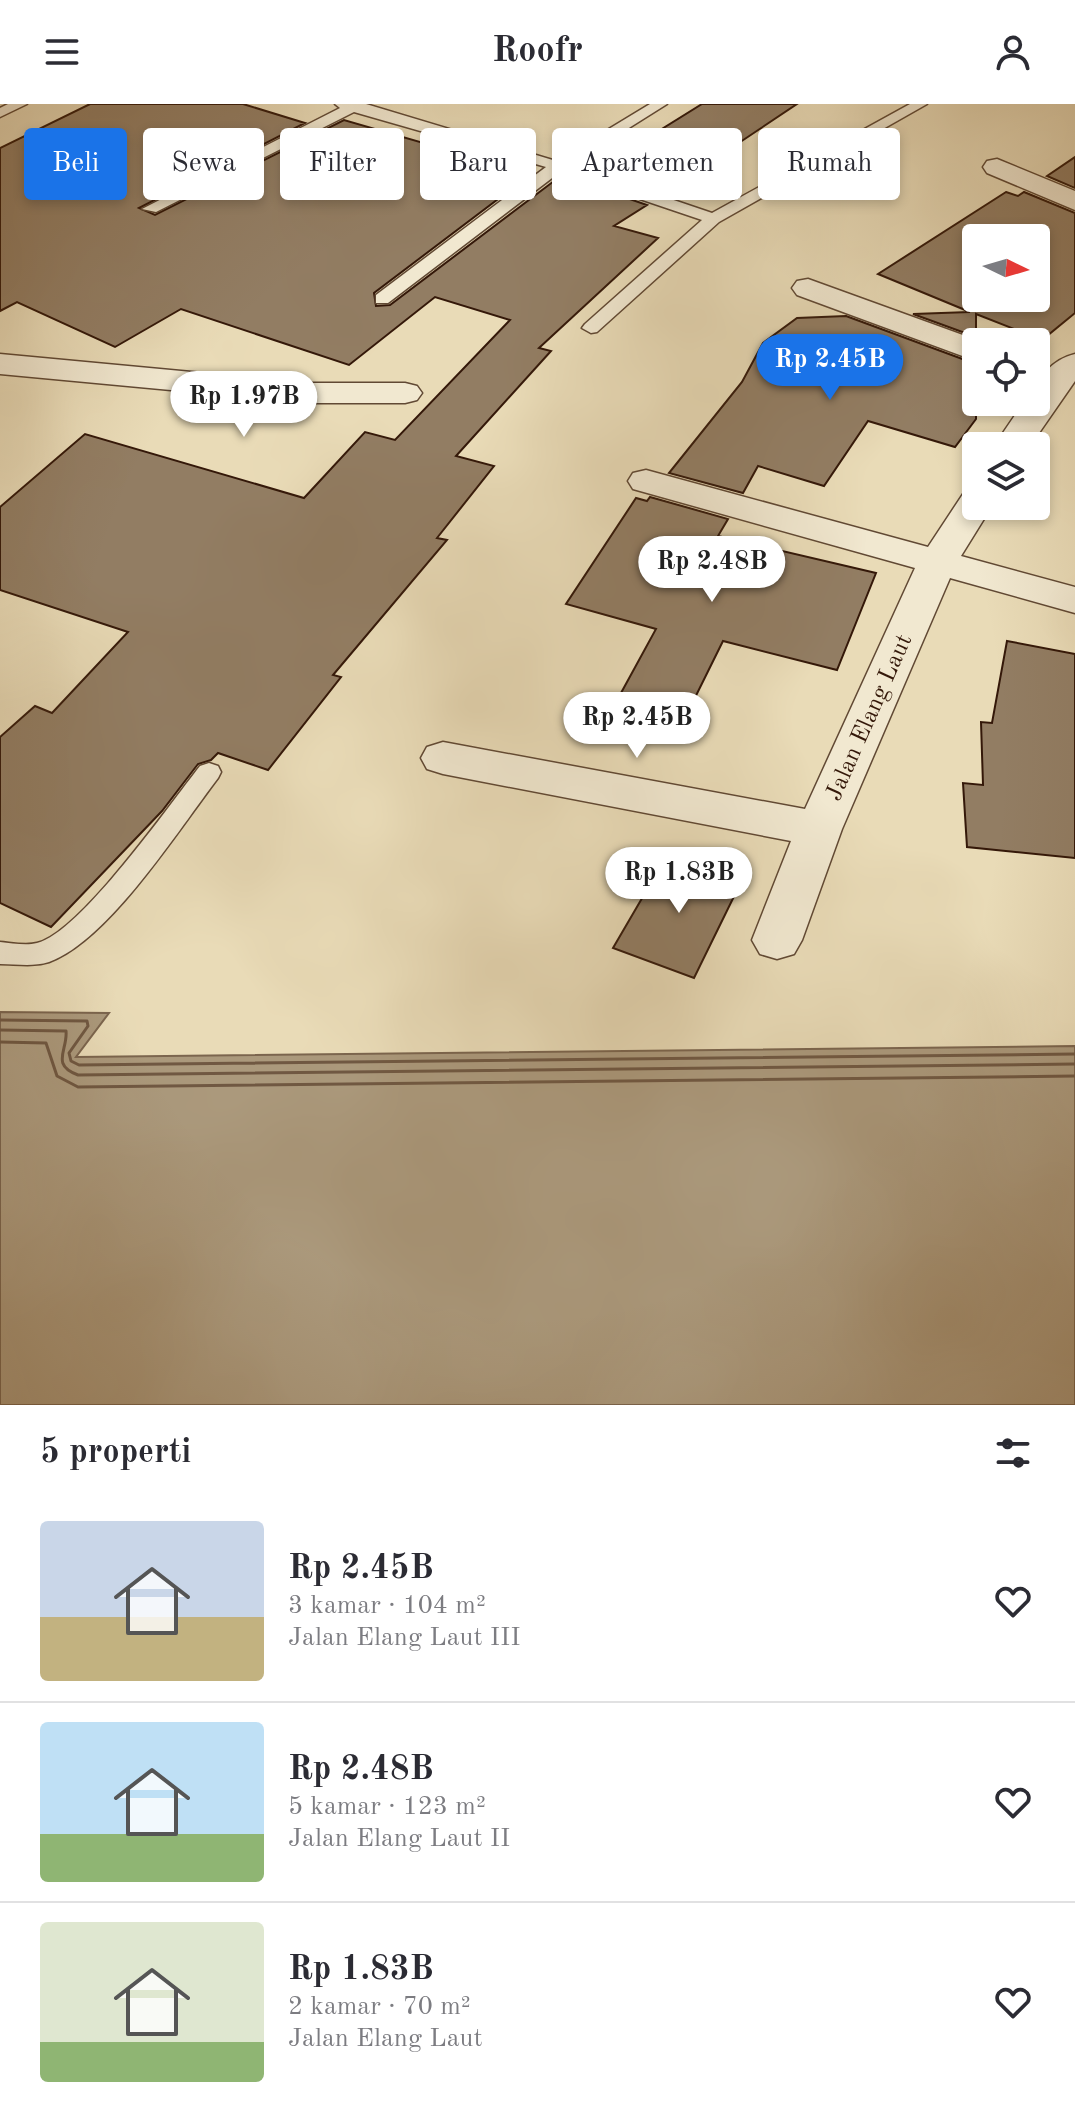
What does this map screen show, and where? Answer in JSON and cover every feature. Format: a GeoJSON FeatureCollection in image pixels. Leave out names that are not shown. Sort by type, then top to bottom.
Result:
{"type":"FeatureCollection","features":[{"type":"Feature","properties":{"kind":"street"},"geometry":{"type":"LineString","coordinates":[[997,167],[1075,201]]}},
{"type":"Feature","properties":{"kind":"street"},"geometry":{"type":"LineString","coordinates":[[808,288],[962,346]]}},
{"type":"Feature","properties":{"kind":"street"},"geometry":{"type":"LineString","coordinates":[[0,364],[309,393],[405,393]]}},
{"type":"Feature","properties":{"kind":"street"},"geometry":{"type":"LineString","coordinates":[[1020,432],[1055,373]]}},
{"type":"Feature","properties":{"kind":"street"},"geometry":{"type":"LineString","coordinates":[[646,481],[936,564],[1075,600]]}},
{"type":"Feature","properties":{"kind":"street","name":"Jalan Elang Laut"},"geometry":{"type":"LineString","coordinates":[[777,940],[819,829],[936,564],[964,520]]}},
{"type":"Feature","properties":{"kind":"street"},"geometry":{"type":"LineString","coordinates":[[443,758],[819,829]]}},
{"type":"Feature","properties":{"kind":"lane"},"geometry":{"type":"LineString","coordinates":[[0,113],[20,104]]}},
{"type":"Feature","properties":{"kind":"lane"},"geometry":{"type":"LineString","coordinates":[[621,128],[660,104]]}},
{"type":"Feature","properties":{"kind":"lane"},"geometry":{"type":"LineString","coordinates":[[591,328],[713,219],[920,104]]}},
{"type":"Feature","properties":{"kind":"lane"},"geometry":{"type":"LineString","coordinates":[[150,209],[351,105],[552,164]]}},
{"type":"Feature","properties":{"kind":"lane"},"geometry":{"type":"LineString","coordinates":[[382,299],[552,171]]}},
{"type":"Feature","properties":{"kind":"lane"},"geometry":{"type":"LineString","coordinates":[[657,200],[713,219]]}},
{"type":"Feature","properties":{"kind":"lane"},"geometry":{"type":"LineString","coordinates":[[0,953],[43,953],[65,943],[89,919],[209,772]]}},
{"type":"Feature","properties":{"kind":"water"},"geometry":{"type":"Polygon","coordinates":[[[0,1012],[109,1013],[76,1057],[1075,1046],[1075,1405],[0,1405],[0,1012]]]}},
{"type":"Feature","properties":{"kind":"building"},"geometry":{"type":"Polygon","coordinates":[[[90,104],[243,104],[305,123],[295,128],[280,128],[280,136],[264,144],[264,128],[143,128],[143,200],[155,200],[139,208],[155,215],[185,200],[264,200],[264,160],[280,152],[280,200],[404,200],[404,137],[420,142],[420,200],[497,200],[374,293],[376,306],[390,305],[529,200],[536,200],[536,195],[552,183],[552,200],[633,200],[647,205],[614,226],[658,238],[539,348],[551,351],[456,456],[494,466],[437,538],[447,540],[333,675],[341,677],[268,770],[218,753],[211,760],[198,764],[162,811],[51,927],[0,903],[0,737],[35,706],[52,713],[128,632],[0,590],[0,507],[85,434],[304,498],[365,432],[395,440],[510,320],[435,297],[349,365],[181,309],[115,347],[17,302],[0,311],[0,148],[24,136],[24,200],[127,200],[127,128],[41,128],[90,104]]]}},
{"type":"Feature","properties":{"kind":"building"},"geometry":{"type":"Polygon","coordinates":[[[702,104],[797,104],[742,141],[742,128],[663,128],[702,104]]]}},
{"type":"Feature","properties":{"kind":"building"},"geometry":{"type":"Polygon","coordinates":[[[344,120],[372,128],[328,128],[344,120]]]}},
{"type":"Feature","properties":{"kind":"building"},"geometry":{"type":"Polygon","coordinates":[[[1075,157],[1075,188],[1047,176],[1075,157]]]}},
{"type":"Feature","properties":{"kind":"building"},"geometry":{"type":"Polygon","coordinates":[[[1006,192],[1018,196],[1024,192],[1075,213],[1075,313],[1050,333],[1050,328],[1012,328],[976,314],[976,328],[962,328],[962,332],[913,314],[1050,312],[1050,224],[962,224],[962,309],[878,274],[1006,192]]]}},
{"type":"Feature","properties":{"kind":"building"},"geometry":{"type":"Polygon","coordinates":[[[846,316],[962,359],[962,416],[976,416],[976,419],[966,432],[962,432],[955,447],[868,421],[824,486],[758,466],[743,493],[669,473],[742,382],[763,343],[797,318],[846,316]]]}},
{"type":"Feature","properties":{"kind":"building"},"geometry":{"type":"Polygon","coordinates":[[[650,497],[728,519],[718,536],[876,573],[837,670],[723,641],[677,734],[609,715],[656,629],[566,604],[636,498],[647,501],[650,497]]]}},
{"type":"Feature","properties":{"kind":"building"},"geometry":{"type":"Polygon","coordinates":[[[1007,641],[1075,654],[1075,858],[967,847],[963,783],[983,785],[981,722],[992,723],[1007,641]]]}},
{"type":"Feature","properties":{"kind":"building"},"geometry":{"type":"Polygon","coordinates":[[[669,852],[743,878],[694,978],[613,948],[669,852]]]}}]}
